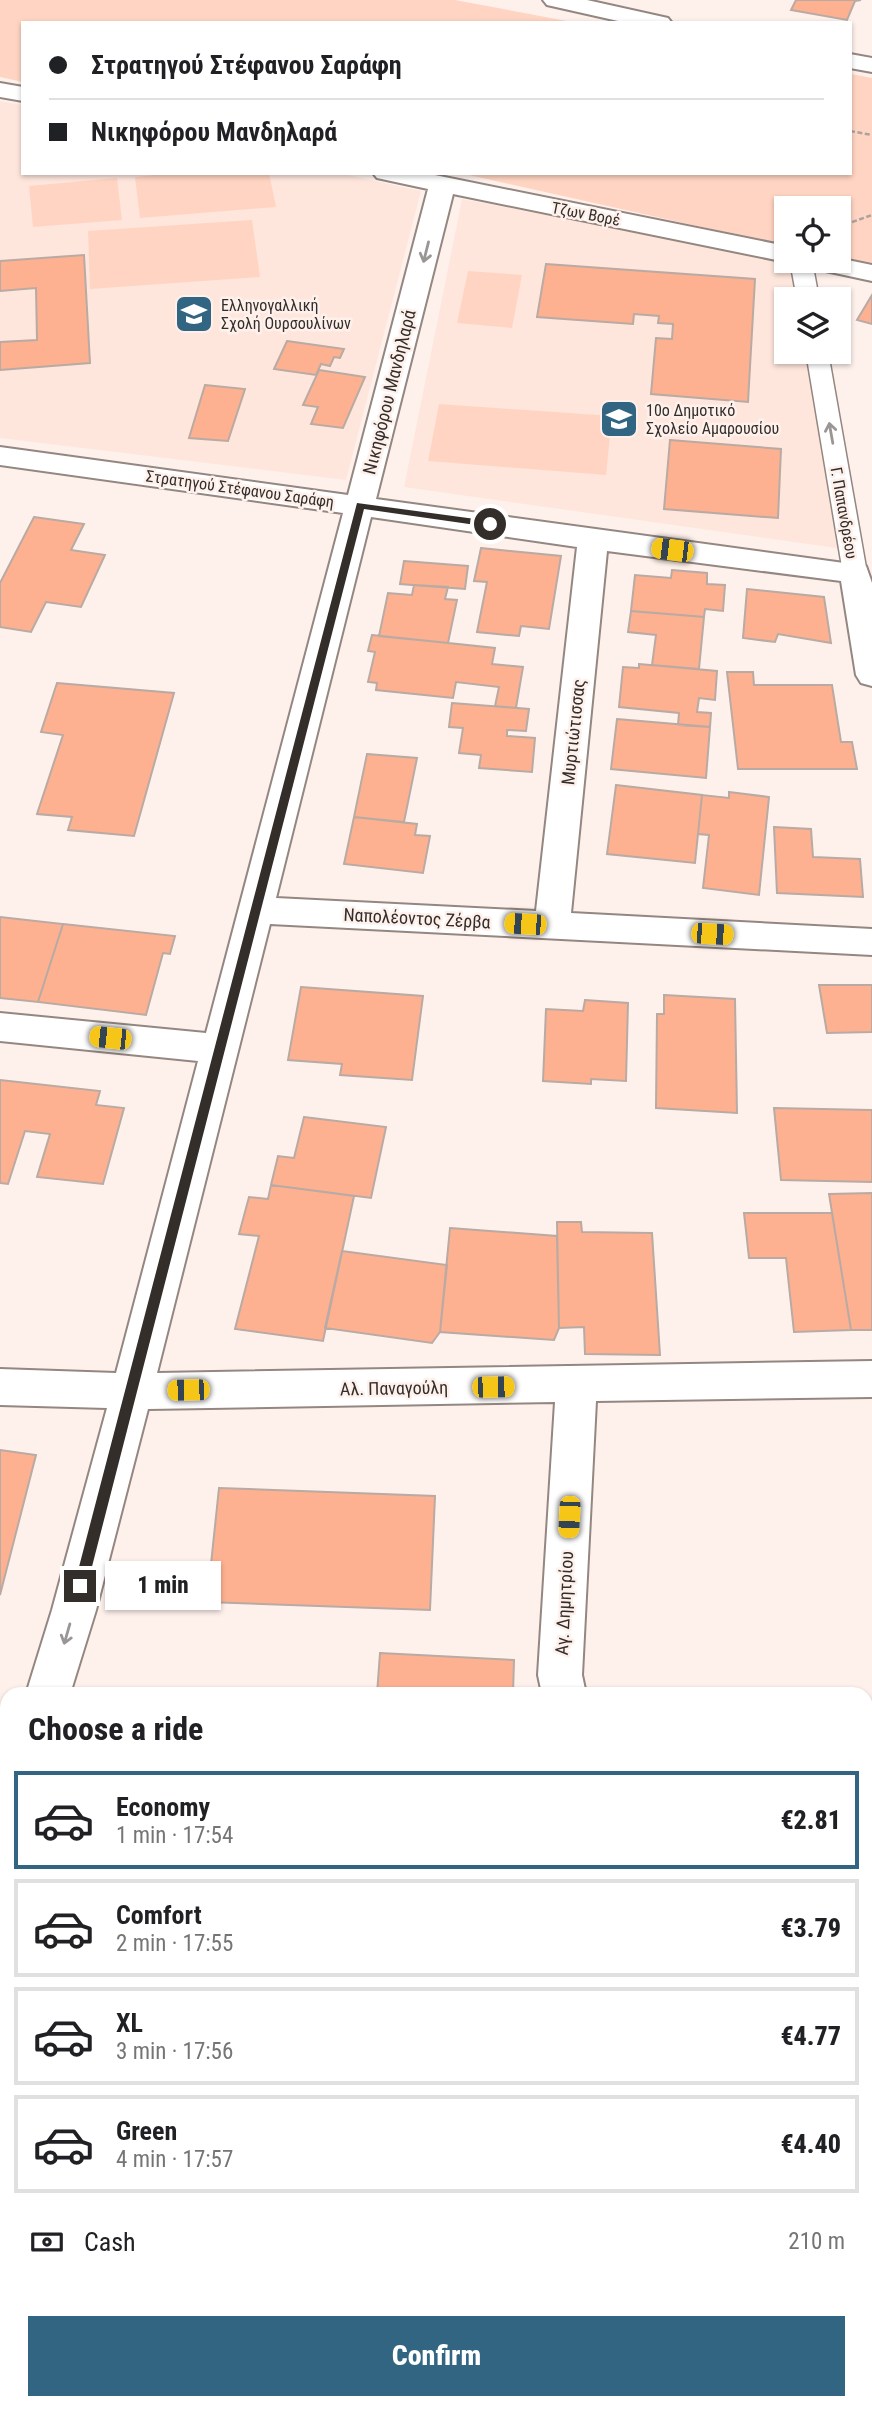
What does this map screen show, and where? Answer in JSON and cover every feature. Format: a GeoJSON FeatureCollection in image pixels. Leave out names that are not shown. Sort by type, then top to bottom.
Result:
{"type":"FeatureCollection","features":[{"type":"Feature","properties":{"kind":"street"},"geometry":{"type":"LineString","coordinates":[[555,0],[651,21]]}},
{"type":"Feature","properties":{"kind":"street"},"geometry":{"type":"LineString","coordinates":[[852,61],[872,65]]}},
{"type":"Feature","properties":{"kind":"street"},"geometry":{"type":"LineString","coordinates":[[0,90],[21,94]]}},
{"type":"Feature","properties":{"kind":"street","name":"Τζων Βορέ"},"geometry":{"type":"LineString","coordinates":[[395,175],[774,252]]}},
{"type":"Feature","properties":{"kind":"street","name":"Νικηφόρου Μανδηλαρά"},"geometry":{"type":"LineString","coordinates":[[50,1687],[74,1610],[132,1391],[442,186]]}},
{"type":"Feature","properties":{"kind":"street"},"geometry":{"type":"LineString","coordinates":[[851,268],[872,273]]}},
{"type":"Feature","properties":{"kind":"street","name":"Γ. Παπανδρέου"},"geometry":{"type":"LineString","coordinates":[[819,364],[872,675]]}},
{"type":"Feature","properties":{"kind":"street","name":"Στρατηγού Στέφανου Σαράφη"},"geometry":{"type":"LineString","coordinates":[[0,456],[855,573]]}},
{"type":"Feature","properties":{"kind":"street","name":"Μυρτιώτισσας"},"geometry":{"type":"LineString","coordinates":[[552,925],[593,539]]}},
{"type":"Feature","properties":{"kind":"street","name":"Ναπολέοντος Ζέρβα"},"geometry":{"type":"LineString","coordinates":[[256,910],[872,942]]}},
{"type":"Feature","properties":{"kind":"street"},"geometry":{"type":"LineString","coordinates":[[0,1027],[220,1049]]}},
{"type":"Feature","properties":{"kind":"street","name":"Αλ. Παναγούλη"},"geometry":{"type":"LineString","coordinates":[[0,1387],[132,1391],[872,1379]]}},
{"type":"Feature","properties":{"kind":"street","name":"Αγ. Δημητρίου"},"geometry":{"type":"LineString","coordinates":[[563,1687],[560,1675],[576,1385]]}},
{"type":"Feature","properties":{"kind":"path"},"geometry":{"type":"LineString","coordinates":[[852,131],[872,135]]}},
{"type":"Feature","properties":{"kind":"path"},"geometry":{"type":"LineString","coordinates":[[851,222],[872,215]]}},
{"type":"Feature","properties":{"kind":"shaded area"},"geometry":{"type":"Polygon","coordinates":[[[0,0],[455,0],[566,21],[21,21],[21,82],[0,77],[0,0]]]}},
{"type":"Feature","properties":{"kind":"shaded area"},"geometry":{"type":"Polygon","coordinates":[[[852,74],[872,78],[872,265],[851,260],[851,196],[774,196],[774,243],[469,175],[852,175],[852,74]]]}},
{"type":"Feature","properties":{"kind":"shaded area","name":"Ελληνογαλλική Σχολή Ουρσουλίνων"},"geometry":{"type":"Polygon","coordinates":[[[0,101],[21,105],[21,175],[348,175],[421,191],[346,480],[0,438],[0,101]]]}},
{"type":"Feature","properties":{"kind":"shaded area"},"geometry":{"type":"Polygon","coordinates":[[[269,175],[276,207],[140,218],[135,177],[269,175]]]}},
{"type":"Feature","properties":{"kind":"shaded area"},"geometry":{"type":"Polygon","coordinates":[[[117,178],[122,220],[33,227],[29,186],[117,178]]]}},
{"type":"Feature","properties":{"kind":"shaded area","name":"10ο Δημοτικό Σχολείο Αμαρουσίου"},"geometry":{"type":"Polygon","coordinates":[[[462,199],[774,258],[774,273],[794,273],[797,287],[774,287],[774,364],[810,364],[843,549],[404,487],[462,199]]]}},
{"type":"Feature","properties":{"kind":"shaded area"},"geometry":{"type":"Polygon","coordinates":[[[252,220],[260,277],[90,289],[88,231],[252,220]]]}},
{"type":"Feature","properties":{"kind":"shaded area"},"geometry":{"type":"Polygon","coordinates":[[[468,271],[522,275],[512,328],[457,323],[468,271]]]}},
{"type":"Feature","properties":{"kind":"shaded area"},"geometry":{"type":"Polygon","coordinates":[[[439,404],[612,416],[606,475],[428,461],[439,404]]]}},
{"type":"Feature","properties":{"kind":"building"},"geometry":{"type":"Polygon","coordinates":[[[796,0],[861,0],[855,1],[847,20],[791,10],[796,0]]]}},
{"type":"Feature","properties":{"kind":"building"},"geometry":{"type":"Polygon","coordinates":[[[84,255],[90,363],[0,370],[0,342],[37,340],[36,288],[0,291],[0,261],[84,255]]]}},
{"type":"Feature","properties":{"kind":"building"},"geometry":{"type":"Polygon","coordinates":[[[546,264],[755,279],[748,402],[651,394],[656,338],[672,339],[673,324],[658,323],[659,316],[634,314],[633,324],[537,317],[546,264]]]}},
{"type":"Feature","properties":{"kind":"building"},"geometry":{"type":"Polygon","coordinates":[[[872,295],[872,324],[857,320],[872,295]]]}},
{"type":"Feature","properties":{"kind":"building"},"geometry":{"type":"Polygon","coordinates":[[[287,341],[344,349],[340,358],[334,357],[330,366],[321,364],[316,375],[274,369],[287,341]]]}},
{"type":"Feature","properties":{"kind":"building"},"geometry":{"type":"Polygon","coordinates":[[[319,370],[365,377],[343,428],[311,424],[318,407],[303,405],[319,370]]]}},
{"type":"Feature","properties":{"kind":"building"},"geometry":{"type":"Polygon","coordinates":[[[205,385],[245,389],[228,441],[189,438],[205,385]]]}},
{"type":"Feature","properties":{"kind":"building"},"geometry":{"type":"Polygon","coordinates":[[[670,440],[781,449],[778,518],[664,509],[670,440]]]}},
{"type":"Feature","properties":{"kind":"building"},"geometry":{"type":"Polygon","coordinates":[[[34,517],[84,524],[71,550],[105,555],[81,607],[46,602],[31,632],[0,627],[0,583],[34,517]]]}},
{"type":"Feature","properties":{"kind":"building"},"geometry":{"type":"Polygon","coordinates":[[[481,548],[561,556],[549,629],[521,626],[519,636],[477,632],[487,582],[474,581],[481,548]]]}},
{"type":"Feature","properties":{"kind":"building"},"geometry":{"type":"Polygon","coordinates":[[[404,561],[468,566],[465,589],[400,584],[404,561]]]}},
{"type":"Feature","properties":{"kind":"building"},"geometry":{"type":"Polygon","coordinates":[[[672,570],[707,573],[707,584],[725,585],[723,611],[705,609],[704,617],[631,611],[635,575],[671,578],[672,570]]]}},
{"type":"Feature","properties":{"kind":"building"},"geometry":{"type":"Polygon","coordinates":[[[414,585],[448,587],[445,599],[457,600],[448,643],[379,636],[388,593],[412,595],[414,585]]]}},
{"type":"Feature","properties":{"kind":"building"},"geometry":{"type":"Polygon","coordinates":[[[747,589],[824,597],[831,643],[778,634],[775,642],[743,638],[747,589]]]}},
{"type":"Feature","properties":{"kind":"building"},"geometry":{"type":"Polygon","coordinates":[[[631,611],[704,617],[699,669],[652,665],[656,635],[628,632],[631,611]]]}},
{"type":"Feature","properties":{"kind":"building"},"geometry":{"type":"Polygon","coordinates":[[[372,635],[495,648],[492,664],[523,667],[516,708],[495,706],[499,687],[456,682],[453,698],[376,690],[377,683],[368,682],[375,652],[368,651],[372,635]]]}},
{"type":"Feature","properties":{"kind":"building"},"geometry":{"type":"Polygon","coordinates":[[[639,664],[717,671],[715,700],[699,698],[697,712],[711,713],[710,727],[678,725],[679,713],[619,707],[623,667],[639,668],[639,664]]]}},
{"type":"Feature","properties":{"kind":"building"},"geometry":{"type":"Polygon","coordinates":[[[727,672],[753,672],[754,685],[832,685],[841,742],[852,742],[857,769],[738,769],[727,672]]]}},
{"type":"Feature","properties":{"kind":"building"},"geometry":{"type":"Polygon","coordinates":[[[57,683],[174,693],[134,836],[68,830],[72,817],[37,814],[63,735],[41,732],[57,683]]]}},
{"type":"Feature","properties":{"kind":"building"},"geometry":{"type":"Polygon","coordinates":[[[452,703],[529,709],[526,731],[507,730],[507,736],[535,738],[532,772],[479,768],[481,755],[459,753],[463,728],[449,727],[452,703]]]}},
{"type":"Feature","properties":{"kind":"building"},"geometry":{"type":"Polygon","coordinates":[[[617,719],[710,727],[706,778],[611,769],[617,719]]]}},
{"type":"Feature","properties":{"kind":"building"},"geometry":{"type":"Polygon","coordinates":[[[367,754],[417,758],[404,822],[354,817],[367,754]]]}},
{"type":"Feature","properties":{"kind":"building"},"geometry":{"type":"Polygon","coordinates":[[[616,785],[702,795],[695,863],[607,854],[616,785]]]}},
{"type":"Feature","properties":{"kind":"building"},"geometry":{"type":"Polygon","coordinates":[[[729,792],[769,797],[759,895],[703,888],[709,835],[698,834],[702,795],[729,798],[729,792]]]}},
{"type":"Feature","properties":{"kind":"building"},"geometry":{"type":"Polygon","coordinates":[[[354,817],[417,824],[415,835],[430,836],[423,873],[344,864],[354,817]]]}},
{"type":"Feature","properties":{"kind":"building"},"geometry":{"type":"Polygon","coordinates":[[[774,827],[811,829],[813,857],[860,859],[863,897],[777,893],[774,827]]]}},
{"type":"Feature","properties":{"kind":"building"},"geometry":{"type":"Polygon","coordinates":[[[0,917],[63,924],[38,1002],[0,998],[0,917]]]}},
{"type":"Feature","properties":{"kind":"building"},"geometry":{"type":"Polygon","coordinates":[[[63,924],[175,936],[170,954],[163,953],[146,1015],[38,1002],[63,924]]]}},
{"type":"Feature","properties":{"kind":"building"},"geometry":{"type":"Polygon","coordinates":[[[819,985],[872,985],[872,1032],[827,1033],[819,985]]]}},
{"type":"Feature","properties":{"kind":"building"},"geometry":{"type":"Polygon","coordinates":[[[301,987],[423,996],[412,1080],[340,1075],[342,1064],[288,1060],[301,987]]]}},
{"type":"Feature","properties":{"kind":"building"},"geometry":{"type":"Polygon","coordinates":[[[664,995],[735,999],[737,1113],[656,1108],[657,1014],[664,1014],[664,995]]]}},
{"type":"Feature","properties":{"kind":"building"},"geometry":{"type":"Polygon","coordinates":[[[585,1000],[628,1003],[626,1081],[591,1079],[591,1084],[543,1081],[546,1009],[583,1011],[585,1000]]]}},
{"type":"Feature","properties":{"kind":"building"},"geometry":{"type":"Polygon","coordinates":[[[0,1080],[100,1091],[96,1105],[124,1108],[103,1184],[37,1177],[50,1134],[25,1131],[8,1184],[0,1183],[0,1080]]]}},
{"type":"Feature","properties":{"kind":"building"},"geometry":{"type":"Polygon","coordinates":[[[774,1108],[872,1110],[872,1182],[781,1180],[774,1108]]]}},
{"type":"Feature","properties":{"kind":"building"},"geometry":{"type":"Polygon","coordinates":[[[304,1117],[386,1127],[371,1198],[271,1185],[278,1156],[294,1158],[304,1117]]]}},
{"type":"Feature","properties":{"kind":"building"},"geometry":{"type":"Polygon","coordinates":[[[271,1185],[354,1196],[323,1341],[235,1329],[259,1236],[239,1234],[249,1197],[268,1199],[271,1185]]]}},
{"type":"Feature","properties":{"kind":"building"},"geometry":{"type":"Polygon","coordinates":[[[872,1193],[872,1330],[851,1330],[829,1194],[872,1193]]]}},
{"type":"Feature","properties":{"kind":"building"},"geometry":{"type":"Polygon","coordinates":[[[744,1213],[832,1213],[851,1330],[794,1332],[786,1258],[749,1258],[744,1213]]]}},
{"type":"Feature","properties":{"kind":"building"},"geometry":{"type":"Polygon","coordinates":[[[557,1222],[581,1222],[582,1232],[652,1233],[660,1355],[585,1354],[584,1327],[559,1328],[557,1222]]]}},
{"type":"Feature","properties":{"kind":"building"},"geometry":{"type":"Polygon","coordinates":[[[450,1228],[557,1236],[559,1328],[554,1340],[440,1332],[450,1228]]]}},
{"type":"Feature","properties":{"kind":"building"},"geometry":{"type":"Polygon","coordinates":[[[342,1251],[447,1265],[440,1332],[432,1343],[325,1328],[342,1251]]]}},
{"type":"Feature","properties":{"kind":"building"},"geometry":{"type":"Polygon","coordinates":[[[0,1450],[36,1455],[0,1595],[0,1450]]]}},
{"type":"Feature","properties":{"kind":"building"},"geometry":{"type":"Polygon","coordinates":[[[219,1488],[435,1496],[430,1610],[207,1602],[219,1488]]]}},
{"type":"Feature","properties":{"kind":"building"},"geometry":{"type":"Polygon","coordinates":[[[380,1653],[514,1660],[513,1687],[378,1687],[380,1653]]]}},
{"type":"Feature","properties":{"kind":"place","name":"Ελληνογαλλική Σχολή Ουρσουλίνων"},"geometry":{"type":"Point","coordinates":[194,314]}},
{"type":"Feature","properties":{"kind":"place","name":"10ο Δημοτικό Σχολείο Αμαρουσίου"},"geometry":{"type":"Point","coordinates":[619,419]}},
{"type":"Feature","properties":{"kind":"route"},"geometry":{"type":"LineString","coordinates":[[80,1586],[360,505],[490,524]]}}]}
